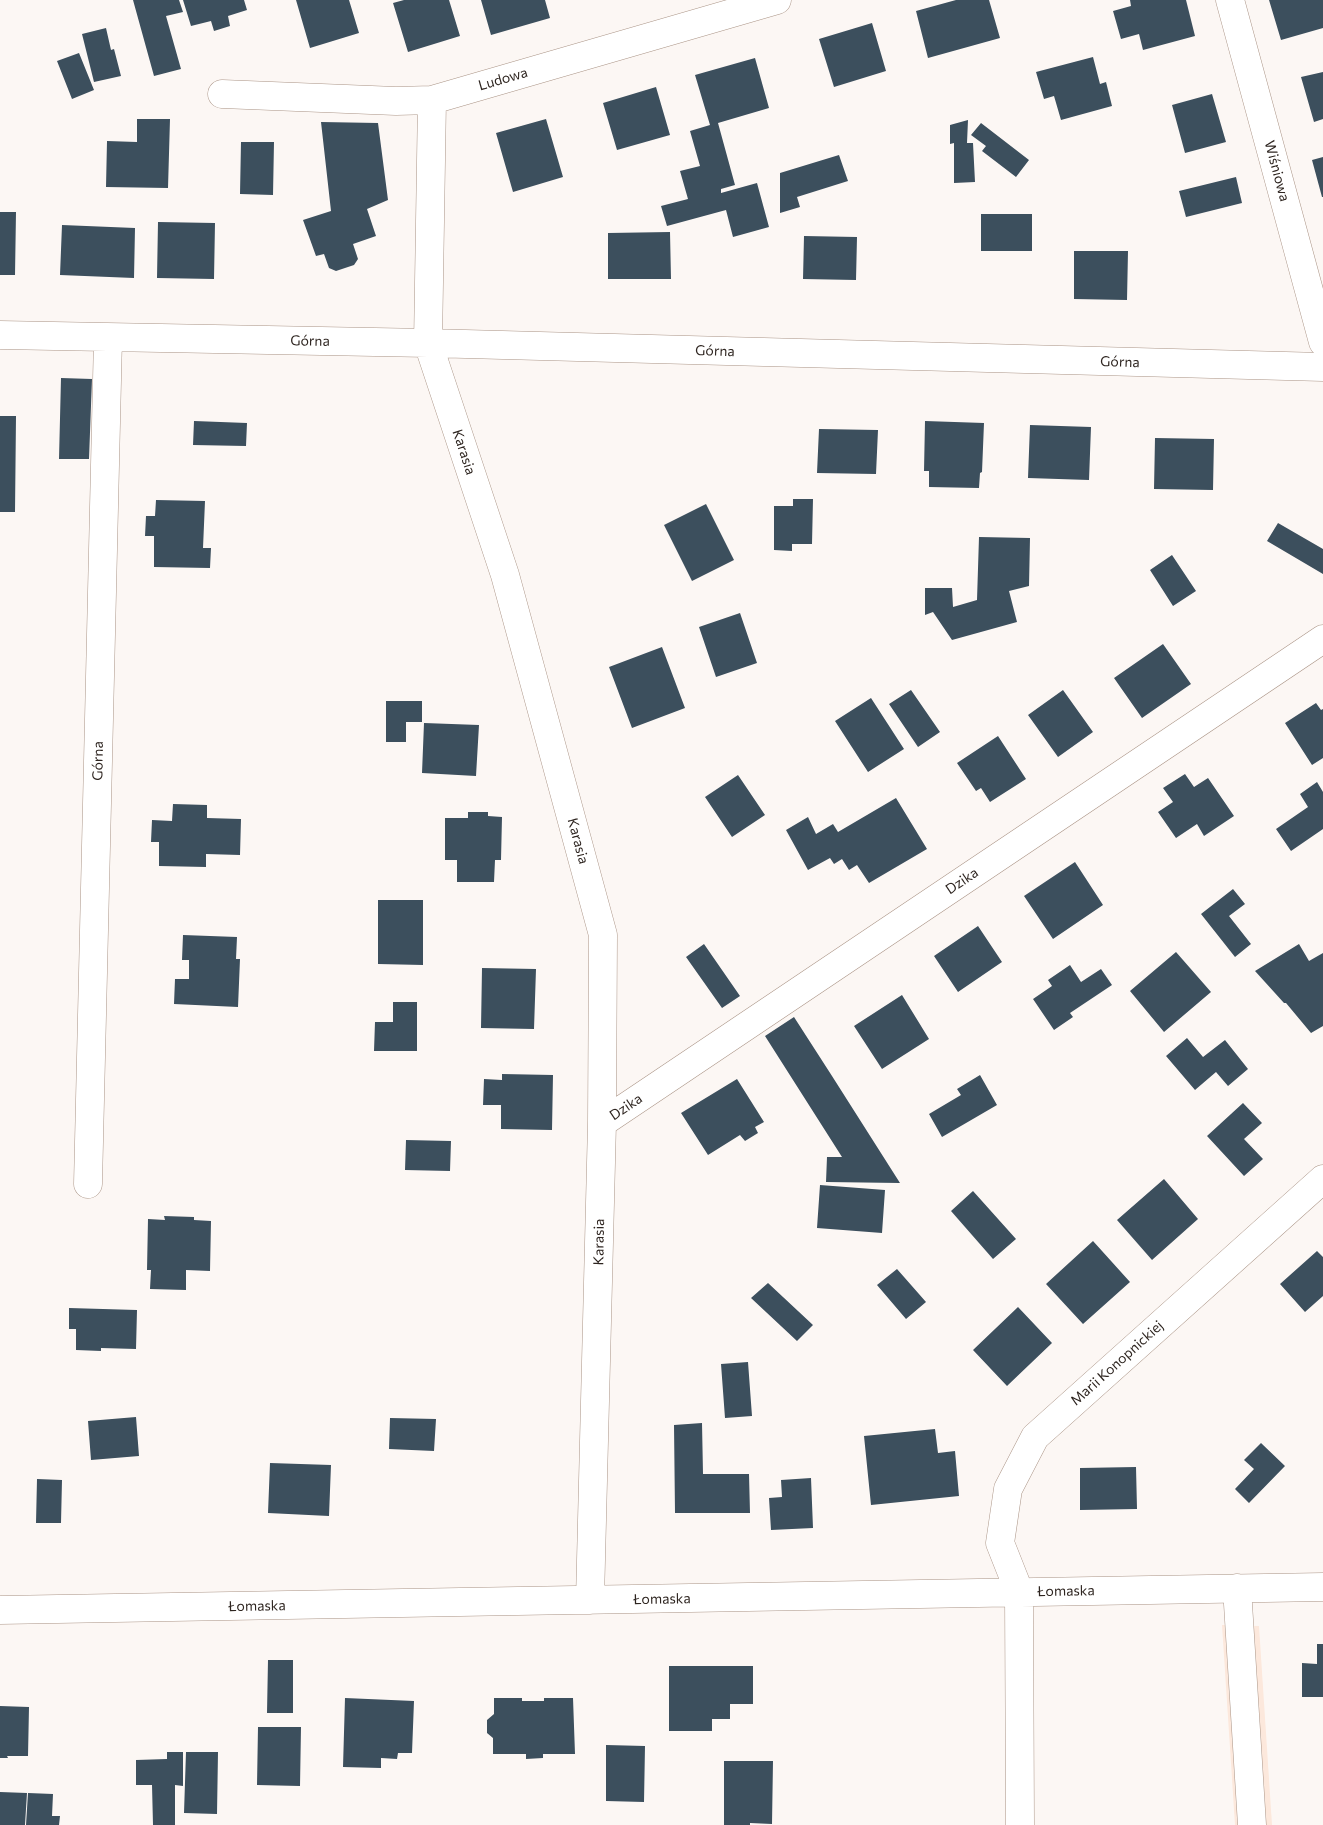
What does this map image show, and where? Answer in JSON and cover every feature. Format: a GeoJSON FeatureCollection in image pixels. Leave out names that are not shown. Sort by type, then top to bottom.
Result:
{"type":"FeatureCollection","features":[{"type":"Feature","properties":{"kind":"street","name":"Ludowa"},"geometry":{"type":"LineString","coordinates":[[222,94],[396,101],[432,100],[777,0]]}},
{"type":"Feature","properties":{"kind":"street","name":"Wiśniowa"},"geometry":{"type":"LineString","coordinates":[[1230,0],[1323,342]]}},
{"type":"Feature","properties":{"kind":"street","name":"Karasia"},"geometry":{"type":"LineString","coordinates":[[432,100],[428,344],[505,575],[603,935],[602,1123],[590,1600]]}},
{"type":"Feature","properties":{"kind":"street","name":"Górna"},"geometry":{"type":"LineString","coordinates":[[0,335],[1323,367]]}},
{"type":"Feature","properties":{"kind":"street","name":"Górna"},"geometry":{"type":"LineString","coordinates":[[88,1184],[108,338]]}},
{"type":"Feature","properties":{"kind":"street","name":"Dzika"},"geometry":{"type":"LineString","coordinates":[[602,1123],[1323,640]]}},
{"type":"Feature","properties":{"kind":"street","name":"Marii Konopnickiej"},"geometry":{"type":"LineString","coordinates":[[1019,1591],[1000,1543],[1008,1489],[1035,1437],[1323,1179]]}},
{"type":"Feature","properties":{"kind":"street","name":"Łomaska"},"geometry":{"type":"LineString","coordinates":[[0,1610],[1323,1587]]}},
{"type":"Feature","properties":{"kind":"street"},"geometry":{"type":"LineString","coordinates":[[1237,1588],[1252,1825]]}},
{"type":"Feature","properties":{"kind":"street"},"geometry":{"type":"LineString","coordinates":[[1019,1591],[1020,1825]]}},
{"type":"Feature","properties":{"kind":"shaded area"},"geometry":{"type":"Polygon","coordinates":[[[1222,1625],[1259,1626],[1272,1825],[1235,1825],[1222,1625]]]}},
{"type":"Feature","properties":{"kind":"building"},"geometry":{"type":"Polygon","coordinates":[[[133,0],[179,0],[183,12],[166,16],[181,69],[154,76],[133,0]]]}},
{"type":"Feature","properties":{"kind":"building"},"geometry":{"type":"Polygon","coordinates":[[[183,0],[244,0],[247,10],[228,16],[230,26],[214,31],[211,21],[191,26],[183,0]]]}},
{"type":"Feature","properties":{"kind":"building"},"geometry":{"type":"Polygon","coordinates":[[[296,0],[349,0],[359,33],[310,48],[296,0]]]}},
{"type":"Feature","properties":{"kind":"building"},"geometry":{"type":"Polygon","coordinates":[[[404,0],[449,0],[460,36],[408,52],[393,3],[404,0]]]}},
{"type":"Feature","properties":{"kind":"building"},"geometry":{"type":"Polygon","coordinates":[[[481,0],[545,0],[550,18],[491,35],[481,0]]]}},
{"type":"Feature","properties":{"kind":"building"},"geometry":{"type":"Polygon","coordinates":[[[956,0],[989,0],[1000,38],[928,58],[916,11],[956,0]]]}},
{"type":"Feature","properties":{"kind":"building"},"geometry":{"type":"Polygon","coordinates":[[[1130,0],[1186,0],[1195,36],[1143,50],[1139,34],[1121,39],[1113,11],[1131,6],[1130,0]]]}},
{"type":"Feature","properties":{"kind":"building"},"geometry":{"type":"Polygon","coordinates":[[[1269,0],[1323,0],[1323,28],[1281,40],[1269,0]]]}},
{"type":"Feature","properties":{"kind":"building"},"geometry":{"type":"Polygon","coordinates":[[[872,23],[886,71],[834,87],[819,39],[872,23]]]}},
{"type":"Feature","properties":{"kind":"building"},"geometry":{"type":"Polygon","coordinates":[[[106,28],[111,50],[114,49],[121,76],[94,82],[82,34],[106,28]]]}},
{"type":"Feature","properties":{"kind":"building"},"geometry":{"type":"Polygon","coordinates":[[[79,53],[94,90],[72,99],[57,61],[79,53]]]}},
{"type":"Feature","properties":{"kind":"building"},"geometry":{"type":"Polygon","coordinates":[[[1093,57],[1100,84],[1106,82],[1112,106],[1061,120],[1054,96],[1044,99],[1036,72],[1093,57]]]}},
{"type":"Feature","properties":{"kind":"building"},"geometry":{"type":"Polygon","coordinates":[[[755,58],[769,108],[718,123],[735,185],[721,189],[721,193],[757,183],[769,227],[733,237],[726,210],[667,226],[661,206],[688,199],[680,171],[700,166],[690,131],[710,125],[695,75],[755,58]]]}},
{"type":"Feature","properties":{"kind":"building"},"geometry":{"type":"Polygon","coordinates":[[[1323,72],[1323,119],[1314,122],[1301,77],[1323,72]]]}},
{"type":"Feature","properties":{"kind":"building"},"geometry":{"type":"Polygon","coordinates":[[[656,87],[670,135],[617,150],[603,103],[656,87]]]}},
{"type":"Feature","properties":{"kind":"building"},"geometry":{"type":"Polygon","coordinates":[[[1212,94],[1226,142],[1185,153],[1172,105],[1212,94]]]}},
{"type":"Feature","properties":{"kind":"building"},"geometry":{"type":"Polygon","coordinates":[[[137,119],[170,119],[168,188],[106,187],[107,141],[137,142],[137,119]]]}},
{"type":"Feature","properties":{"kind":"building"},"geometry":{"type":"Polygon","coordinates":[[[546,119],[563,177],[513,192],[496,133],[546,119]]]}},
{"type":"Feature","properties":{"kind":"building"},"geometry":{"type":"Polygon","coordinates":[[[968,120],[967,143],[973,143],[975,182],[954,183],[954,143],[950,144],[950,125],[968,120]]]}},
{"type":"Feature","properties":{"kind":"building"},"geometry":{"type":"Polygon","coordinates":[[[321,122],[378,123],[388,200],[367,209],[376,236],[353,244],[358,259],[354,265],[336,271],[329,268],[324,254],[316,256],[303,220],[331,211],[321,122]]]}},
{"type":"Feature","properties":{"kind":"building"},"geometry":{"type":"Polygon","coordinates":[[[981,123],[1029,160],[1016,177],[982,151],[986,146],[971,135],[981,123]]]}},
{"type":"Feature","properties":{"kind":"building"},"geometry":{"type":"Polygon","coordinates":[[[241,142],[274,142],[273,195],[240,194],[241,142]]]}},
{"type":"Feature","properties":{"kind":"building"},"geometry":{"type":"Polygon","coordinates":[[[839,155],[848,181],[797,197],[800,207],[780,213],[780,173],[839,155]]]}},
{"type":"Feature","properties":{"kind":"building"},"geometry":{"type":"Polygon","coordinates":[[[1323,157],[1323,197],[1322,197],[1312,160],[1323,157]]]}},
{"type":"Feature","properties":{"kind":"building"},"geometry":{"type":"Polygon","coordinates":[[[1236,177],[1242,203],[1186,217],[1179,191],[1236,177]]]}},
{"type":"Feature","properties":{"kind":"building"},"geometry":{"type":"Polygon","coordinates":[[[0,212],[16,212],[15,275],[0,275],[0,212]]]}},
{"type":"Feature","properties":{"kind":"building"},"geometry":{"type":"Polygon","coordinates":[[[981,214],[1032,214],[1032,251],[981,251],[981,214]]]}},
{"type":"Feature","properties":{"kind":"building"},"geometry":{"type":"Polygon","coordinates":[[[158,222],[215,223],[214,279],[157,278],[158,222]]]}},
{"type":"Feature","properties":{"kind":"building"},"geometry":{"type":"Polygon","coordinates":[[[62,225],[135,228],[134,278],[60,275],[62,225]]]}},
{"type":"Feature","properties":{"kind":"building"},"geometry":{"type":"Polygon","coordinates":[[[670,232],[671,279],[608,279],[608,233],[670,232]]]}},
{"type":"Feature","properties":{"kind":"building"},"geometry":{"type":"Polygon","coordinates":[[[804,236],[857,237],[856,280],[803,279],[804,236]]]}},
{"type":"Feature","properties":{"kind":"building"},"geometry":{"type":"Polygon","coordinates":[[[1074,251],[1128,251],[1127,300],[1074,299],[1074,251]]]}},
{"type":"Feature","properties":{"kind":"building"},"geometry":{"type":"Polygon","coordinates":[[[61,378],[92,379],[89,459],[59,459],[61,378]]]}},
{"type":"Feature","properties":{"kind":"building"},"geometry":{"type":"Polygon","coordinates":[[[0,416],[16,416],[15,512],[0,512],[0,416]]]}},
{"type":"Feature","properties":{"kind":"building"},"geometry":{"type":"Polygon","coordinates":[[[194,421],[247,423],[246,446],[193,445],[194,421]]]}},
{"type":"Feature","properties":{"kind":"building"},"geometry":{"type":"Polygon","coordinates":[[[925,421],[984,423],[982,472],[980,473],[979,488],[929,487],[929,471],[924,471],[925,421]]]}},
{"type":"Feature","properties":{"kind":"building"},"geometry":{"type":"Polygon","coordinates":[[[1030,425],[1091,427],[1089,480],[1028,478],[1030,425]]]}},
{"type":"Feature","properties":{"kind":"building"},"geometry":{"type":"Polygon","coordinates":[[[819,429],[878,430],[876,474],[817,473],[819,429]]]}},
{"type":"Feature","properties":{"kind":"building"},"geometry":{"type":"Polygon","coordinates":[[[1155,438],[1214,439],[1213,490],[1154,489],[1155,438]]]}},
{"type":"Feature","properties":{"kind":"building"},"geometry":{"type":"Polygon","coordinates":[[[793,499],[813,499],[812,544],[792,544],[792,551],[774,550],[774,506],[793,506],[793,499]]]}},
{"type":"Feature","properties":{"kind":"building"},"geometry":{"type":"Polygon","coordinates":[[[156,500],[205,501],[203,548],[211,548],[210,568],[154,567],[154,536],[145,536],[146,516],[155,516],[156,500]]]}},
{"type":"Feature","properties":{"kind":"building"},"geometry":{"type":"Polygon","coordinates":[[[706,504],[734,560],[692,581],[664,525],[706,504]]]}},
{"type":"Feature","properties":{"kind":"building"},"geometry":{"type":"Polygon","coordinates":[[[1278,523],[1323,549],[1323,574],[1267,541],[1278,523]]]}},
{"type":"Feature","properties":{"kind":"building"},"geometry":{"type":"Polygon","coordinates":[[[979,537],[1030,538],[1029,586],[1009,591],[1017,622],[952,640],[933,612],[925,615],[925,588],[952,588],[953,607],[977,600],[979,537]]]}},
{"type":"Feature","properties":{"kind":"building"},"geometry":{"type":"Polygon","coordinates":[[[1172,555],[1196,591],[1173,606],[1150,570],[1172,555]]]}},
{"type":"Feature","properties":{"kind":"building"},"geometry":{"type":"Polygon","coordinates":[[[740,613],[757,663],[716,677],[699,627],[740,613]]]}},
{"type":"Feature","properties":{"kind":"building"},"geometry":{"type":"Polygon","coordinates":[[[1163,644],[1191,684],[1142,718],[1114,678],[1163,644]]]}},
{"type":"Feature","properties":{"kind":"building"},"geometry":{"type":"Polygon","coordinates":[[[662,647],[685,708],[632,728],[609,667],[662,647]]]}},
{"type":"Feature","properties":{"kind":"building"},"geometry":{"type":"Polygon","coordinates":[[[911,690],[940,732],[918,747],[889,704],[911,690]]]}},
{"type":"Feature","properties":{"kind":"building"},"geometry":{"type":"Polygon","coordinates":[[[1063,690],[1093,732],[1058,757],[1028,715],[1063,690]]]}},
{"type":"Feature","properties":{"kind":"building"},"geometry":{"type":"Polygon","coordinates":[[[871,698],[904,749],[868,772],[835,721],[871,698]]]}},
{"type":"Feature","properties":{"kind":"building"},"geometry":{"type":"Polygon","coordinates":[[[386,701],[422,701],[422,722],[406,722],[406,742],[386,742],[386,701]]]}},
{"type":"Feature","properties":{"kind":"building"},"geometry":{"type":"Polygon","coordinates":[[[1316,703],[1321,710],[1323,709],[1323,758],[1312,765],[1285,723],[1316,703]]]}},
{"type":"Feature","properties":{"kind":"building"},"geometry":{"type":"Polygon","coordinates":[[[424,723],[479,725],[476,776],[422,773],[424,723]]]}},
{"type":"Feature","properties":{"kind":"building"},"geometry":{"type":"Polygon","coordinates":[[[998,736],[1026,779],[990,802],[981,788],[976,791],[957,763],[998,736]]]}},
{"type":"Feature","properties":{"kind":"building"},"geometry":{"type":"Polygon","coordinates":[[[1185,774],[1194,787],[1208,778],[1234,816],[1204,836],[1197,824],[1176,838],[1158,812],[1173,802],[1163,788],[1185,774]]]}},
{"type":"Feature","properties":{"kind":"building"},"geometry":{"type":"Polygon","coordinates":[[[738,775],[765,815],[732,837],[705,797],[738,775]]]}},
{"type":"Feature","properties":{"kind":"building"},"geometry":{"type":"Polygon","coordinates":[[[1317,782],[1323,792],[1323,829],[1291,851],[1276,829],[1308,807],[1300,794],[1317,782]]]}},
{"type":"Feature","properties":{"kind":"building"},"geometry":{"type":"Polygon","coordinates":[[[896,798],[927,849],[869,883],[857,865],[849,870],[842,859],[834,864],[830,858],[808,870],[786,830],[808,817],[816,834],[833,824],[838,832],[896,798]]]}},
{"type":"Feature","properties":{"kind":"building"},"geometry":{"type":"Polygon","coordinates":[[[173,804],[207,805],[207,818],[241,819],[240,855],[206,854],[206,867],[159,866],[159,842],[151,842],[152,820],[172,821],[173,804]]]}},
{"type":"Feature","properties":{"kind":"building"},"geometry":{"type":"Polygon","coordinates":[[[468,812],[488,812],[488,816],[502,817],[501,860],[495,860],[494,882],[457,882],[457,860],[445,860],[445,818],[468,818],[468,812]]]}},
{"type":"Feature","properties":{"kind":"building"},"geometry":{"type":"Polygon","coordinates":[[[1075,862],[1103,905],[1053,939],[1024,896],[1075,862]]]}},
{"type":"Feature","properties":{"kind":"building"},"geometry":{"type":"Polygon","coordinates":[[[1233,889],[1245,904],[1229,916],[1251,944],[1235,957],[1201,914],[1233,889]]]}},
{"type":"Feature","properties":{"kind":"building"},"geometry":{"type":"Polygon","coordinates":[[[378,900],[423,900],[423,965],[378,964],[378,900]]]}},
{"type":"Feature","properties":{"kind":"building"},"geometry":{"type":"Polygon","coordinates":[[[978,926],[1002,962],[958,992],[934,956],[978,926]]]}},
{"type":"Feature","properties":{"kind":"building"},"geometry":{"type":"Polygon","coordinates":[[[183,935],[237,937],[236,959],[240,959],[238,1007],[174,1004],[175,979],[189,979],[189,960],[182,960],[183,935]]]}},
{"type":"Feature","properties":{"kind":"building"},"geometry":{"type":"Polygon","coordinates":[[[704,944],[740,996],[722,1008],[686,957],[704,944]]]}},
{"type":"Feature","properties":{"kind":"building"},"geometry":{"type":"Polygon","coordinates":[[[1299,944],[1309,961],[1323,953],[1323,1026],[1311,1033],[1286,1003],[1255,971],[1299,944]]]}},
{"type":"Feature","properties":{"kind":"building"},"geometry":{"type":"Polygon","coordinates":[[[1176,952],[1211,992],[1164,1032],[1130,991],[1176,952]]]}},
{"type":"Feature","properties":{"kind":"building"},"geometry":{"type":"Polygon","coordinates":[[[1070,965],[1081,982],[1101,969],[1112,985],[1070,1013],[1073,1017],[1054,1030],[1033,999],[1052,986],[1048,980],[1070,965]]]}},
{"type":"Feature","properties":{"kind":"building"},"geometry":{"type":"Polygon","coordinates":[[[482,968],[536,969],[534,1029],[481,1028],[482,968]]]}},
{"type":"Feature","properties":{"kind":"building"},"geometry":{"type":"Polygon","coordinates":[[[902,995],[929,1039],[882,1069],[854,1026],[902,995]]]}},
{"type":"Feature","properties":{"kind":"building"},"geometry":{"type":"Polygon","coordinates":[[[393,1002],[417,1002],[417,1051],[374,1051],[375,1022],[393,1022],[393,1002]]]}},
{"type":"Feature","properties":{"kind":"building"},"geometry":{"type":"Polygon","coordinates":[[[794,1017],[900,1183],[826,1182],[827,1157],[842,1157],[765,1036],[794,1017]]]}},
{"type":"Feature","properties":{"kind":"building"},"geometry":{"type":"Polygon","coordinates":[[[1187,1038],[1203,1057],[1225,1040],[1248,1069],[1228,1086],[1216,1072],[1195,1090],[1166,1056],[1187,1038]]]}},
{"type":"Feature","properties":{"kind":"building"},"geometry":{"type":"Polygon","coordinates":[[[502,1074],[553,1075],[552,1130],[501,1129],[501,1105],[483,1105],[484,1079],[502,1080],[502,1074]]]}},
{"type":"Feature","properties":{"kind":"building"},"geometry":{"type":"Polygon","coordinates":[[[980,1075],[997,1105],[942,1137],[929,1114],[961,1095],[957,1089],[980,1075]]]}},
{"type":"Feature","properties":{"kind":"building"},"geometry":{"type":"Polygon","coordinates":[[[737,1079],[764,1122],[755,1127],[758,1133],[745,1141],[740,1135],[708,1155],[681,1113],[737,1079]]]}},
{"type":"Feature","properties":{"kind":"building"},"geometry":{"type":"Polygon","coordinates":[[[1243,1103],[1262,1123],[1244,1139],[1263,1159],[1244,1176],[1207,1136],[1243,1103]]]}},
{"type":"Feature","properties":{"kind":"building"},"geometry":{"type":"Polygon","coordinates":[[[406,1140],[451,1141],[450,1171],[405,1170],[406,1140]]]}},
{"type":"Feature","properties":{"kind":"building"},"geometry":{"type":"Polygon","coordinates":[[[1164,1179],[1198,1219],[1152,1260],[1117,1220],[1164,1179]]]}},
{"type":"Feature","properties":{"kind":"building"},"geometry":{"type":"Polygon","coordinates":[[[820,1185],[885,1190],[882,1233],[817,1228],[820,1185]]]}},
{"type":"Feature","properties":{"kind":"building"},"geometry":{"type":"Polygon","coordinates":[[[973,1191],[1016,1239],[993,1259],[951,1211],[973,1191]]]}},
{"type":"Feature","properties":{"kind":"building"},"geometry":{"type":"Polygon","coordinates":[[[164,1216],[194,1217],[194,1220],[211,1221],[210,1271],[186,1270],[186,1290],[150,1289],[151,1270],[147,1270],[148,1219],[165,1220],[164,1216]]]}},
{"type":"Feature","properties":{"kind":"building"},"geometry":{"type":"Polygon","coordinates":[[[1093,1241],[1130,1282],[1083,1324],[1046,1284],[1093,1241]]]}},
{"type":"Feature","properties":{"kind":"building"},"geometry":{"type":"Polygon","coordinates":[[[1317,1251],[1323,1257],[1323,1296],[1305,1312],[1280,1284],[1317,1251]]]}},
{"type":"Feature","properties":{"kind":"building"},"geometry":{"type":"Polygon","coordinates":[[[897,1269],[926,1302],[906,1319],[877,1285],[897,1269]]]}},
{"type":"Feature","properties":{"kind":"building"},"geometry":{"type":"Polygon","coordinates":[[[768,1283],[813,1325],[797,1341],[751,1298],[768,1283]]]}},
{"type":"Feature","properties":{"kind":"building"},"geometry":{"type":"Polygon","coordinates":[[[1018,1307],[1052,1343],[1007,1386],[973,1350],[1018,1307]]]}},
{"type":"Feature","properties":{"kind":"building"},"geometry":{"type":"Polygon","coordinates":[[[69,1308],[137,1310],[136,1349],[101,1348],[101,1351],[76,1350],[76,1329],[69,1329],[69,1308]]]}},
{"type":"Feature","properties":{"kind":"building"},"geometry":{"type":"Polygon","coordinates":[[[748,1362],[752,1416],[725,1418],[721,1364],[748,1362]]]}},
{"type":"Feature","properties":{"kind":"building"},"geometry":{"type":"Polygon","coordinates":[[[136,1417],[139,1456],[91,1460],[88,1421],[136,1417]]]}},
{"type":"Feature","properties":{"kind":"building"},"geometry":{"type":"Polygon","coordinates":[[[390,1418],[436,1419],[434,1451],[389,1449],[390,1418]]]}},
{"type":"Feature","properties":{"kind":"building"},"geometry":{"type":"Polygon","coordinates":[[[702,1423],[703,1474],[749,1474],[750,1513],[675,1513],[674,1425],[702,1423]]]}},
{"type":"Feature","properties":{"kind":"building"},"geometry":{"type":"Polygon","coordinates":[[[935,1429],[938,1453],[955,1451],[959,1496],[871,1505],[864,1436],[935,1429]]]}},
{"type":"Feature","properties":{"kind":"building"},"geometry":{"type":"Polygon","coordinates":[[[1261,1443],[1285,1466],[1249,1503],[1235,1489],[1254,1469],[1244,1460],[1261,1443]]]}},
{"type":"Feature","properties":{"kind":"building"},"geometry":{"type":"Polygon","coordinates":[[[270,1463],[331,1465],[329,1516],[268,1513],[270,1463]]]}},
{"type":"Feature","properties":{"kind":"building"},"geometry":{"type":"Polygon","coordinates":[[[1136,1467],[1137,1509],[1080,1510],[1080,1468],[1136,1467]]]}},
{"type":"Feature","properties":{"kind":"building"},"geometry":{"type":"Polygon","coordinates":[[[811,1478],[813,1528],[771,1530],[769,1498],[782,1497],[781,1480],[811,1478]]]}},
{"type":"Feature","properties":{"kind":"building"},"geometry":{"type":"Polygon","coordinates":[[[37,1479],[62,1480],[61,1523],[36,1523],[37,1479]]]}},
{"type":"Feature","properties":{"kind":"building"},"geometry":{"type":"Polygon","coordinates":[[[1317,1644],[1323,1644],[1323,1697],[1302,1697],[1302,1663],[1317,1664],[1317,1644]]]}},
{"type":"Feature","properties":{"kind":"building"},"geometry":{"type":"Polygon","coordinates":[[[268,1660],[293,1660],[293,1713],[267,1713],[268,1660]]]}},
{"type":"Feature","properties":{"kind":"building"},"geometry":{"type":"Polygon","coordinates":[[[669,1666],[753,1666],[753,1704],[730,1704],[730,1719],[712,1719],[712,1731],[669,1731],[669,1666]]]}},
{"type":"Feature","properties":{"kind":"building"},"geometry":{"type":"Polygon","coordinates":[[[345,1698],[414,1701],[412,1753],[398,1753],[397,1759],[381,1758],[381,1768],[343,1767],[345,1698]]]}},
{"type":"Feature","properties":{"kind":"building"},"geometry":{"type":"Polygon","coordinates":[[[494,1698],[522,1698],[522,1701],[544,1701],[544,1698],[573,1698],[575,1754],[543,1754],[543,1758],[526,1759],[526,1754],[493,1754],[493,1738],[487,1733],[487,1720],[494,1714],[494,1698]]]}},
{"type":"Feature","properties":{"kind":"building"},"geometry":{"type":"Polygon","coordinates":[[[0,1706],[29,1707],[28,1756],[0,1758],[0,1706]]]}},
{"type":"Feature","properties":{"kind":"building"},"geometry":{"type":"Polygon","coordinates":[[[258,1727],[301,1727],[300,1786],[257,1785],[258,1727]]]}},
{"type":"Feature","properties":{"kind":"building"},"geometry":{"type":"Polygon","coordinates":[[[606,1745],[645,1746],[644,1802],[606,1801],[606,1745]]]}},
{"type":"Feature","properties":{"kind":"building"},"geometry":{"type":"Polygon","coordinates":[[[167,1752],[183,1752],[183,1786],[175,1785],[175,1825],[153,1825],[152,1785],[136,1785],[136,1760],[167,1759],[167,1752]]]}},
{"type":"Feature","properties":{"kind":"building"},"geometry":{"type":"Polygon","coordinates":[[[186,1752],[218,1752],[217,1814],[184,1813],[186,1752]]]}},
{"type":"Feature","properties":{"kind":"building"},"geometry":{"type":"Polygon","coordinates":[[[724,1761],[773,1761],[772,1824],[724,1825],[724,1761]]]}},
{"type":"Feature","properties":{"kind":"building"},"geometry":{"type":"Polygon","coordinates":[[[0,1792],[27,1793],[25,1825],[0,1825],[0,1792]]]}},
{"type":"Feature","properties":{"kind":"building"},"geometry":{"type":"Polygon","coordinates":[[[28,1793],[53,1794],[52,1816],[60,1816],[59,1825],[26,1825],[28,1793]]]}}]}
